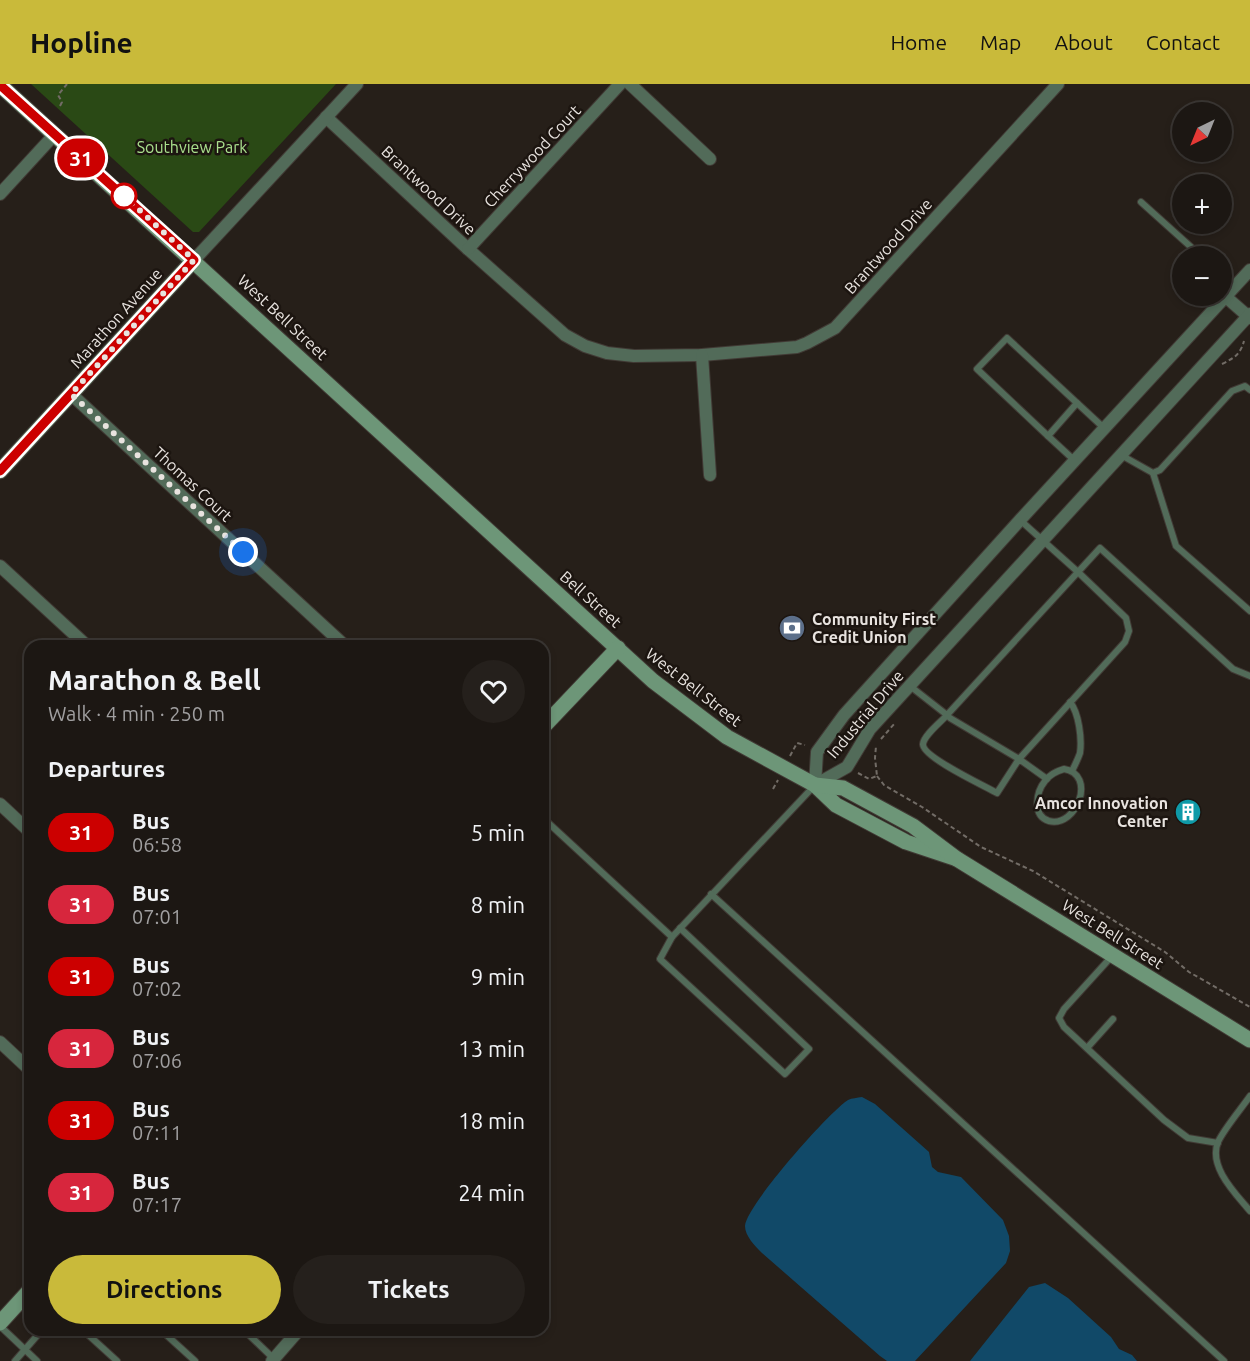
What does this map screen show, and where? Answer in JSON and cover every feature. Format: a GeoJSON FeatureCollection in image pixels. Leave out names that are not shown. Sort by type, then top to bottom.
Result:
{"type":"FeatureCollection","features":[{"type":"Feature","properties":{"kind":"main road","name":"West Bell Street"},"geometry":{"type":"LineString","coordinates":[[0,85],[540,578]]}},
{"type":"Feature","properties":{"kind":"main road","name":"Marathon Avenue"},"geometry":{"type":"LineString","coordinates":[[0,471],[194,260]]}},
{"type":"Feature","properties":{"kind":"main road","name":"Bell Street"},"geometry":{"type":"LineString","coordinates":[[540,578],[618,648]]}},
{"type":"Feature","properties":{"kind":"main road","name":"West Bell Street"},"geometry":{"type":"LineString","coordinates":[[618,648],[653,681],[727,737],[815,785],[843,788],[913,826],[957,859],[1250,1040]]}},
{"type":"Feature","properties":{"kind":"main road"},"geometry":{"type":"LineString","coordinates":[[549,721],[618,648]]}},
{"type":"Feature","properties":{"kind":"main road"},"geometry":{"type":"LineString","coordinates":[[0,1325],[24,1297]]}},
{"type":"Feature","properties":{"kind":"street","name":"Marathon Avenue"},"geometry":{"type":"LineString","coordinates":[[194,260],[357,84]]}},
{"type":"Feature","properties":{"kind":"street","name":"Cherrywood Court"},"geometry":{"type":"LineString","coordinates":[[468,249],[620,84]]}},
{"type":"Feature","properties":{"kind":"street"},"geometry":{"type":"LineString","coordinates":[[630,84],[710,159]]}},
{"type":"Feature","properties":{"kind":"street","name":"Brantwood Drive"},"geometry":{"type":"LineString","coordinates":[[326,117],[468,249],[565,334],[585,346],[618,355],[702,355],[797,346],[835,328],[1058,84]]}},
{"type":"Feature","properties":{"kind":"street"},"geometry":{"type":"LineString","coordinates":[[0,194],[55,134]]}},
{"type":"Feature","properties":{"kind":"street","name":"Industrial Drive"},"geometry":{"type":"LineString","coordinates":[[1232,290],[1250,270]]}},
{"type":"Feature","properties":{"kind":"street"},"geometry":{"type":"LineString","coordinates":[[1232,302],[1249,316]]}},
{"type":"Feature","properties":{"kind":"street","name":"Industrial Drive"},"geometry":{"type":"LineString","coordinates":[[815,785],[817,752],[867,688],[1218,306]]}},
{"type":"Feature","properties":{"kind":"street","name":"Industrial Drive"},"geometry":{"type":"LineString","coordinates":[[815,785],[847,767],[870,729],[1249,316]]}},
{"type":"Feature","properties":{"kind":"street"},"geometry":{"type":"LineString","coordinates":[[702,355],[710,475]]}},
{"type":"Feature","properties":{"kind":"street","name":"Thomas Court"},"geometry":{"type":"LineString","coordinates":[[71,394],[338,640]]}},
{"type":"Feature","properties":{"kind":"street"},"geometry":{"type":"LineString","coordinates":[[0,566],[80,640]]}},
{"type":"Feature","properties":{"kind":"street"},"geometry":{"type":"LineString","coordinates":[[0,804],[24,826]]}},
{"type":"Feature","properties":{"kind":"street"},"geometry":{"type":"LineString","coordinates":[[0,1042],[24,1064]]}},
{"type":"Feature","properties":{"kind":"street"},"geometry":{"type":"LineString","coordinates":[[274,1360],[294,1336]]}},
{"type":"Feature","properties":{"kind":"lane"},"geometry":{"type":"LineString","coordinates":[[1141,202],[1190,246]]}},
{"type":"Feature","properties":{"kind":"lane"},"geometry":{"type":"LineString","coordinates":[[1074,460],[977,369],[1007,338],[1104,428]]}},
{"type":"Feature","properties":{"kind":"lane"},"geometry":{"type":"LineString","coordinates":[[1153,473],[1160,470],[1232,391],[1245,386],[1250,390]]}},
{"type":"Feature","properties":{"kind":"lane"},"geometry":{"type":"LineString","coordinates":[[1048,436],[1077,404]]}},
{"type":"Feature","properties":{"kind":"lane"},"geometry":{"type":"LineString","coordinates":[[1120,455],[1153,473],[1176,546],[1250,611]]}},
{"type":"Feature","properties":{"kind":"lane"},"geometry":{"type":"LineString","coordinates":[[1020,520],[1077,572],[1126,618],[1129,631],[1125,642],[1019,759],[997,793],[933,758],[924,749],[923,744],[947,715],[1077,572],[1100,548],[1233,669],[1250,676]]}},
{"type":"Feature","properties":{"kind":"lane"},"geometry":{"type":"LineString","coordinates":[[910,685],[947,715],[1047,779]]}},
{"type":"Feature","properties":{"kind":"lane"},"geometry":{"type":"LineString","coordinates":[[1070,702],[1076,712],[1080,743],[1080,753],[1072,771]]}},
{"type":"Feature","properties":{"kind":"lane"},"geometry":{"type":"LineString","coordinates":[[1060,770],[1072,771],[1080,779],[1079,800],[1074,810],[1061,820],[1047,820],[1039,810],[1038,795],[1047,779],[1060,770]]}},
{"type":"Feature","properties":{"kind":"lane"},"geometry":{"type":"LineString","coordinates":[[680,928],[809,1048],[785,1074],[660,959],[672,937],[680,928],[815,785]]}},
{"type":"Feature","properties":{"kind":"lane"},"geometry":{"type":"LineString","coordinates":[[549,824],[672,937]]}},
{"type":"Feature","properties":{"kind":"lane"},"geometry":{"type":"LineString","coordinates":[[711,894],[1224,1361]]}},
{"type":"Feature","properties":{"kind":"lane"},"geometry":{"type":"LineString","coordinates":[[1113,955],[1064,1009],[1059,1018],[1064,1027],[1164,1120],[1188,1138],[1218,1143]]}},
{"type":"Feature","properties":{"kind":"lane"},"geometry":{"type":"LineString","coordinates":[[1087,1048],[1113,1019]]}},
{"type":"Feature","properties":{"kind":"lane"},"geometry":{"type":"LineString","coordinates":[[1250,1096],[1218,1143],[1217,1163],[1226,1181],[1250,1211]]}},
{"type":"Feature","properties":{"kind":"lane"},"geometry":{"type":"LineString","coordinates":[[0,1325],[38,1361]]}},
{"type":"Feature","properties":{"kind":"lane"},"geometry":{"type":"LineString","coordinates":[[15,1361],[37,1336]]}},
{"type":"Feature","properties":{"kind":"lane"},"geometry":{"type":"LineString","coordinates":[[90,1336],[117,1361]]}},
{"type":"Feature","properties":{"kind":"lane"},"geometry":{"type":"LineString","coordinates":[[168,1336],[195,1361]]}},
{"type":"Feature","properties":{"kind":"lane"},"geometry":{"type":"LineString","coordinates":[[249,1336],[274,1360]]}},
{"type":"Feature","properties":{"kind":"path"},"geometry":{"type":"LineString","coordinates":[[60,106],[62,102],[58,95],[67,84]]}},
{"type":"Feature","properties":{"kind":"path"},"geometry":{"type":"LineString","coordinates":[[877,776],[884,785],[922,807],[981,847],[1033,871],[1165,952],[1189,972],[1250,1007]]}},
{"type":"Feature","properties":{"kind":"green space","name":"Southview Park"},"geometry":{"type":"Polygon","coordinates":[[[31,84],[336,84],[199,232],[193,232],[31,84]]]}},
{"type":"Feature","properties":{"kind":"water"},"geometry":{"type":"Polygon","coordinates":[[[862,1097],[875,1104],[929,1152],[932,1167],[938,1172],[961,1177],[1003,1220],[1009,1236],[1010,1251],[1006,1263],[915,1361],[887,1361],[880,1356],[762,1253],[745,1230],[749,1215],[759,1200],[807,1140],[848,1100],[862,1097]]]}},
{"type":"Feature","properties":{"kind":"water"},"geometry":{"type":"Polygon","coordinates":[[[1045,1283],[1068,1298],[1111,1337],[1119,1349],[1132,1355],[1137,1361],[970,1361],[1029,1287],[1045,1283]]]}},
{"type":"Feature","properties":{"kind":"bus line","name":"31"},"geometry":{"type":"LineString","coordinates":[[0,85],[194,260],[0,471]]}},
{"type":"Feature","properties":{"kind":"place","name":"Community First Credit Union"},"geometry":{"type":"Point","coordinates":[792,628]}},
{"type":"Feature","properties":{"kind":"place","name":"Amcor Innovation Center"},"geometry":{"type":"Point","coordinates":[1188,812]}},
{"type":"Feature","properties":{"kind":"route"},"geometry":{"type":"LineString","coordinates":[[124,196],[194,260],[71,394],[243,552]]}}]}
